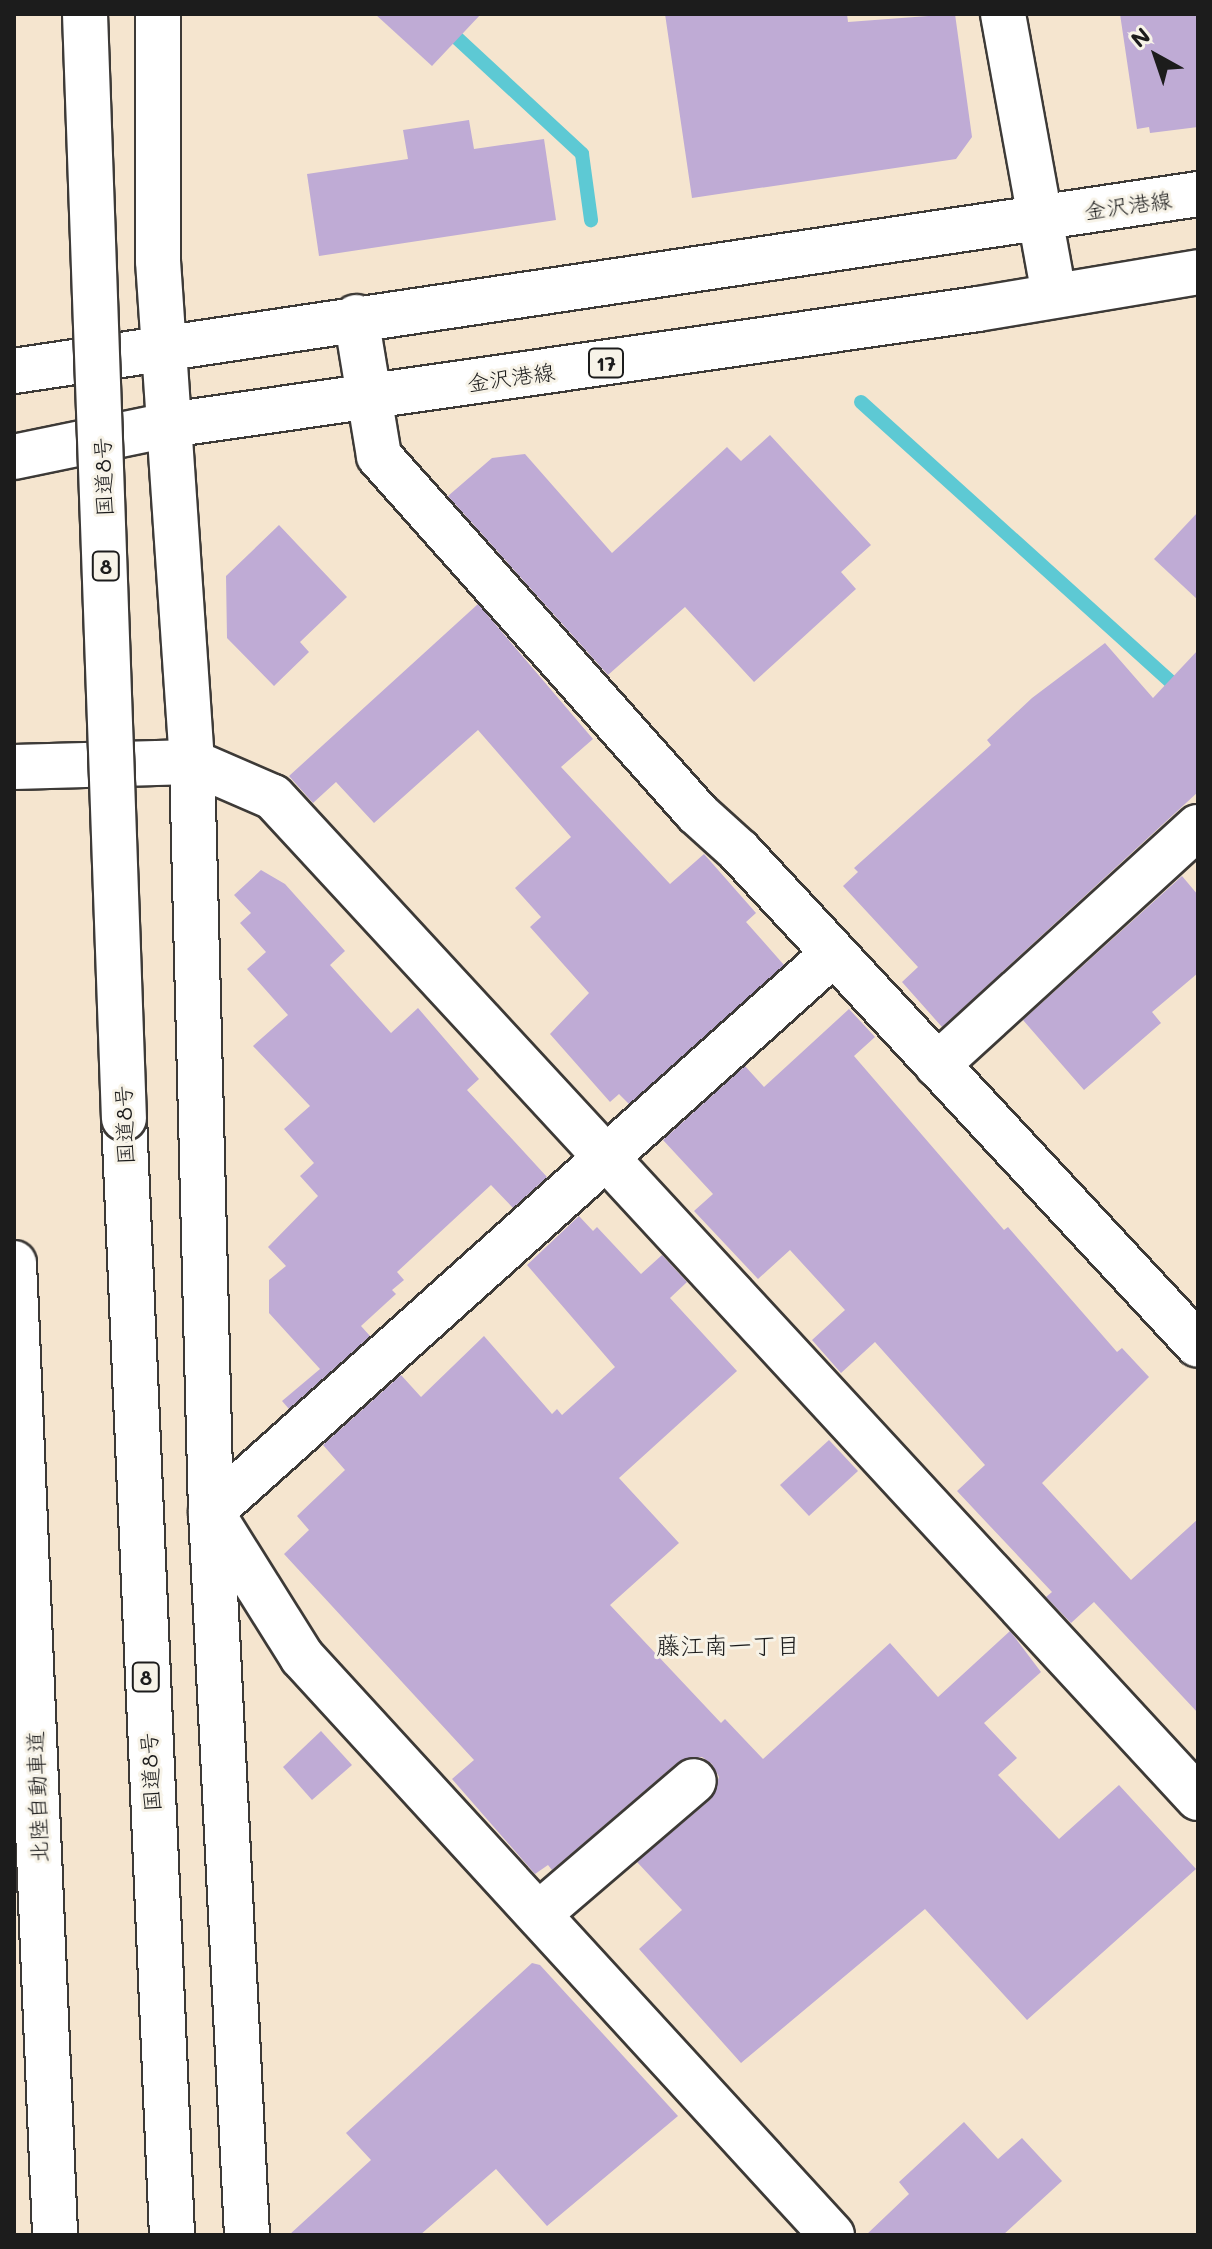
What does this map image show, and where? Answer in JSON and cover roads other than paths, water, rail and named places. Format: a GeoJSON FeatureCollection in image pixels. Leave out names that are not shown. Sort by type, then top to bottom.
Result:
{"type":"FeatureCollection","features":[{"type":"Feature","properties":{"kind":"main road","name":"国道8号"},"geometry":{"type":"LineString","coordinates":[[85,14],[124,1118],[172,2235]]}},
{"type":"Feature","properties":{"kind":"main road"},"geometry":{"type":"LineString","coordinates":[[158,14],[162,349],[192,762],[211,1512],[247,2235]]}},
{"type":"Feature","properties":{"kind":"main road"},"geometry":{"type":"LineString","coordinates":[[1003,14],[1054,295]]}},
{"type":"Feature","properties":{"kind":"main road","name":"金沢港線"},"geometry":{"type":"LineString","coordinates":[[14,371],[356,317],[1198,194]]}},
{"type":"Feature","properties":{"kind":"main road","name":"金沢港線"},"geometry":{"type":"LineString","coordinates":[[14,457],[169,425],[369,398],[1198,272]]}},
{"type":"Feature","properties":{"kind":"main road"},"geometry":{"type":"LineString","coordinates":[[356,317],[379,456],[697,813],[1198,1345]]}},
{"type":"Feature","properties":{"kind":"main road"},"geometry":{"type":"LineString","coordinates":[[14,767],[192,762],[273,797],[603,1159],[1198,1798]]}},
{"type":"Feature","properties":{"kind":"main road"},"geometry":{"type":"LineString","coordinates":[[937,1065],[1198,827]]}},
{"type":"Feature","properties":{"kind":"main road"},"geometry":{"type":"LineString","coordinates":[[211,1512],[833,954]]}},
{"type":"Feature","properties":{"kind":"main road","name":"北陸自動車道"},"geometry":{"type":"LineString","coordinates":[[14,1263],[55,2235]]}},
{"type":"Feature","properties":{"kind":"main road"},"geometry":{"type":"LineString","coordinates":[[211,1512],[302,1657],[541,1912],[832,2235]]}},
{"type":"Feature","properties":{"kind":"main road"},"geometry":{"type":"LineString","coordinates":[[541,1912],[694,1781]]}},
{"type":"Feature","properties":{"kind":"waterway"},"geometry":{"type":"LineString","coordinates":[[431,14],[582,154],[591,220]]}},
{"type":"Feature","properties":{"kind":"waterway"},"geometry":{"type":"LineString","coordinates":[[861,402],[1198,707]]}},
{"type":"Feature","properties":{"kind":"district","name":"藤江南一丁目"},"geometry":{"type":"Point","coordinates":[728,1645]}}]}
